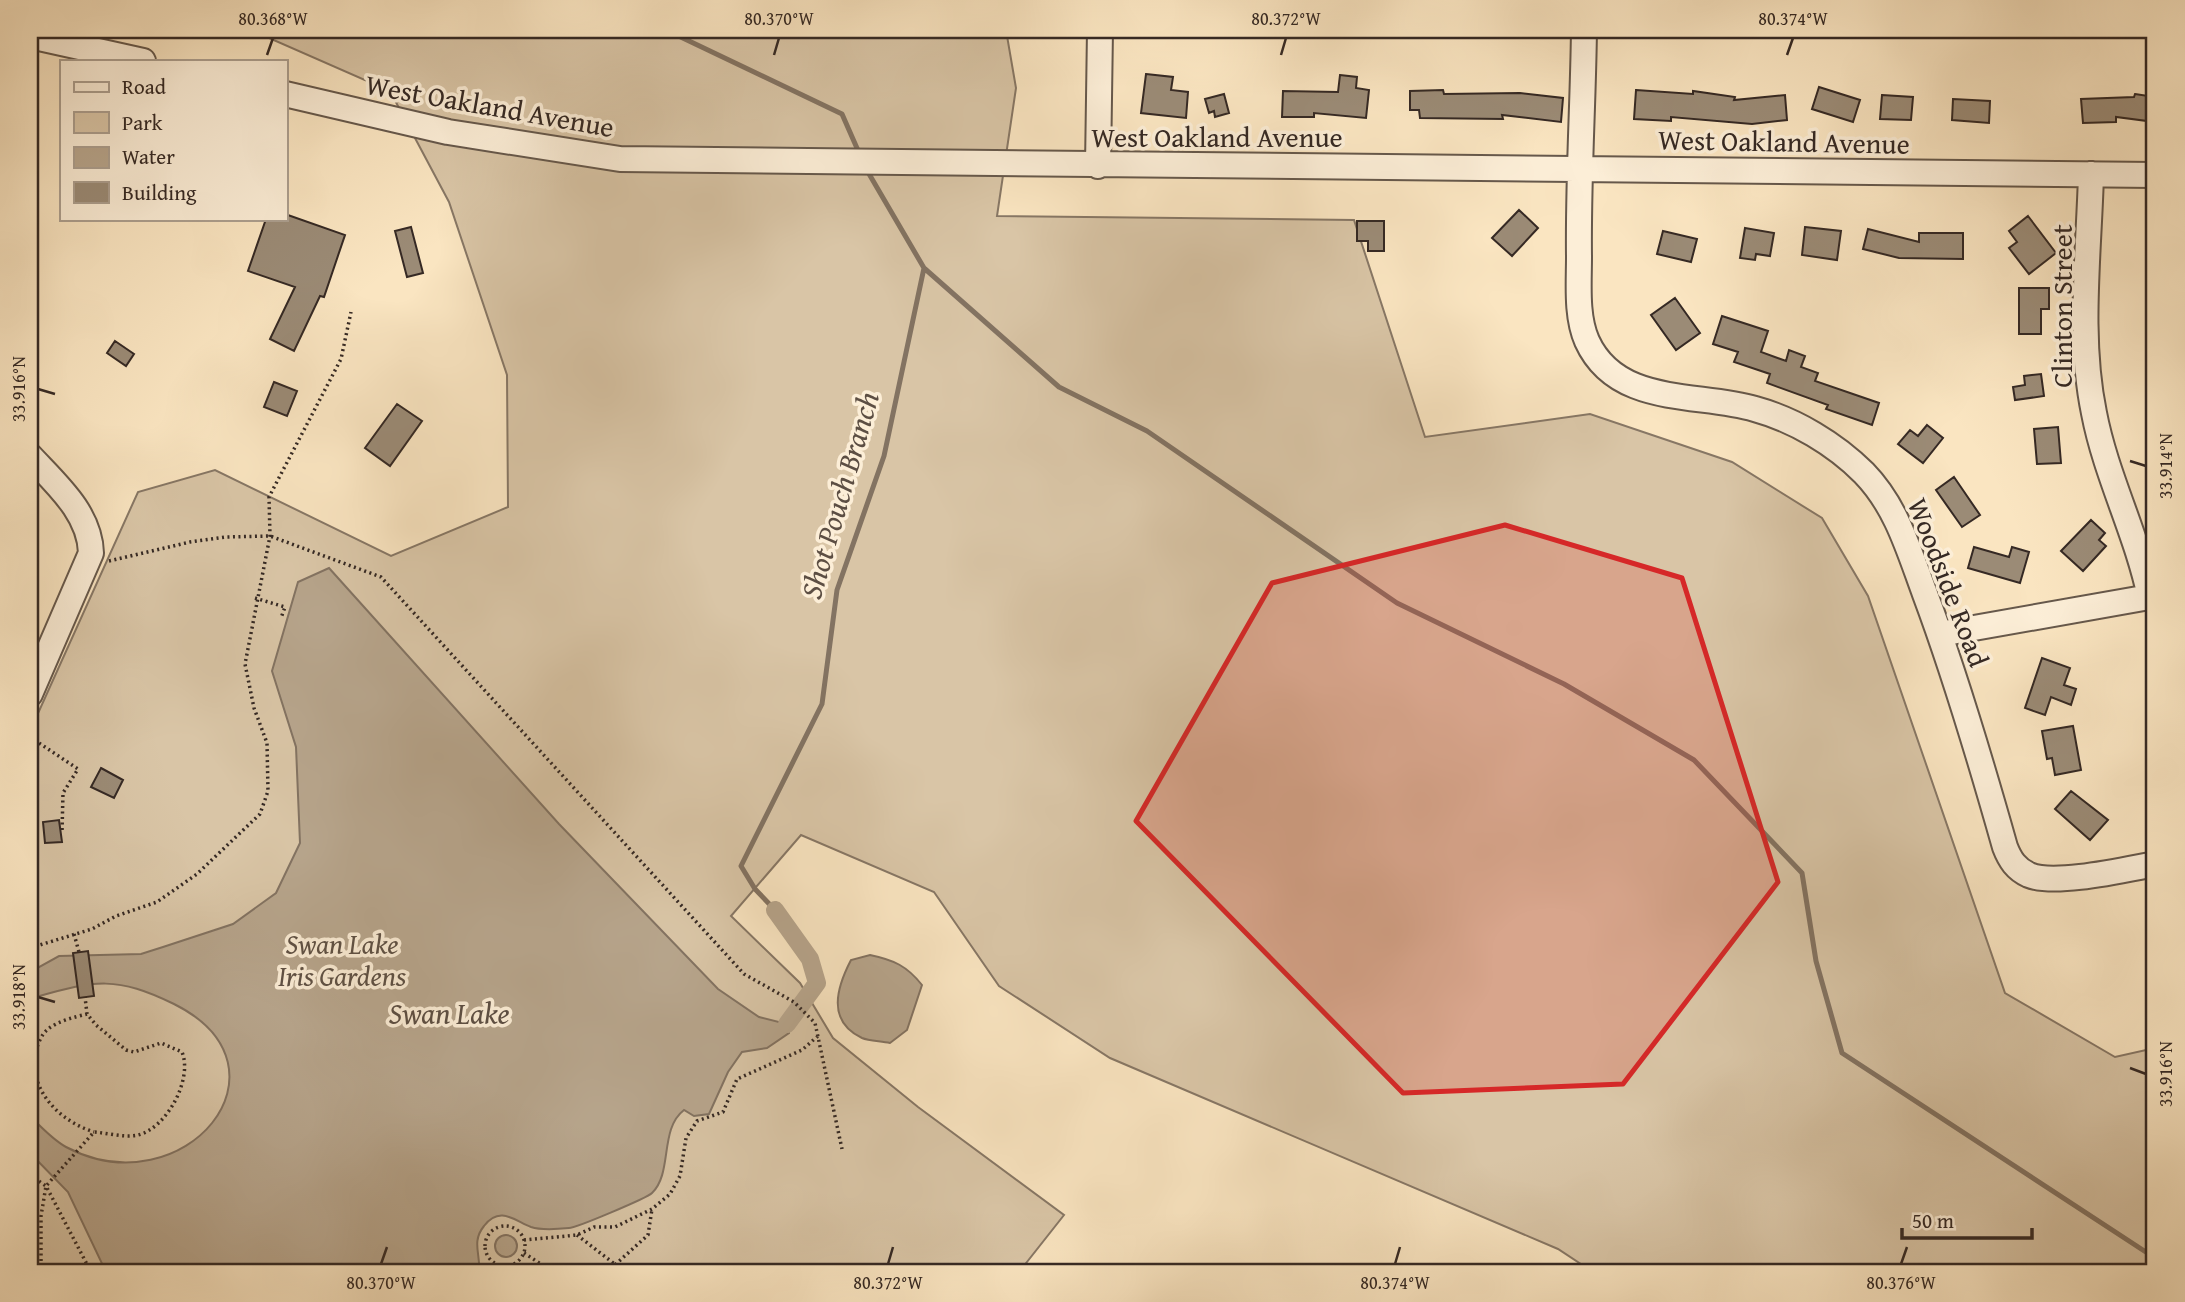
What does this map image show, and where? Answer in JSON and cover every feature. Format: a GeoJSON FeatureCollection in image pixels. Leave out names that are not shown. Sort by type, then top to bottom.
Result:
{"type":"FeatureCollection","features":[{"type":"Feature","properties":{"kind":"street"},"geometry":{"type":"LineString","coordinates":[[1098,166],[1100,30]]}},
{"type":"Feature","properties":{"kind":"street","name":"Woodside Road"},"geometry":{"type":"LineString","coordinates":[[1584,30],[1582,324],[1587,342],[1600,361],[1623,382],[1649,392],[1724,401],[1757,409],[1801,428],[1839,451],[1880,491],[1896,517],[1940,634],[2004,847],[2016,867],[2041,877],[2075,876],[2155,864]]}},
{"type":"Feature","properties":{"kind":"street"},"geometry":{"type":"LineString","coordinates":[[30,36],[138,60]]}},
{"type":"Feature","properties":{"kind":"street","name":"West Oakland Avenue"},"geometry":{"type":"LineString","coordinates":[[287,94],[448,132],[577,154],[652,160],[2155,176]]}},
{"type":"Feature","properties":{"kind":"street","name":"Clinton Street"},"geometry":{"type":"LineString","coordinates":[[2091,174],[2087,338],[2090,395],[2098,431],[2152,596]]}},
{"type":"Feature","properties":{"kind":"street"},"geometry":{"type":"LineString","coordinates":[[30,456],[78,509],[91,542],[91,553],[30,694]]}},
{"type":"Feature","properties":{"kind":"street"},"geometry":{"type":"LineString","coordinates":[[1940,634],[2152,596]]}},
{"type":"Feature","properties":{"kind":"path"},"geometry":{"type":"LineString","coordinates":[[30,948],[157,902],[197,874],[260,814],[268,790],[267,743],[254,708],[245,664],[255,598],[270,536],[270,497],[341,359],[351,312]]}},
{"type":"Feature","properties":{"kind":"path"},"geometry":{"type":"LineString","coordinates":[[91,553],[106,561],[190,542],[226,537],[270,536],[381,577],[744,974],[794,1002],[815,1023],[820,1035],[842,1149]]}},
{"type":"Feature","properties":{"kind":"path"},"geometry":{"type":"LineString","coordinates":[[255,598],[285,607],[281,618]]}},
{"type":"Feature","properties":{"kind":"path"},"geometry":{"type":"LineString","coordinates":[[30,737],[78,769],[63,793],[62,832]]}},
{"type":"Feature","properties":{"kind":"path"},"geometry":{"type":"LineString","coordinates":[[74,934],[79,952]]}},
{"type":"Feature","properties":{"kind":"path"},"geometry":{"type":"LineString","coordinates":[[85,997],[87,1014],[126,1050],[134,1052],[161,1043],[182,1052],[187,1063],[185,1076],[166,1114],[152,1129],[137,1135],[94,1132],[79,1127],[46,1099],[35,1083],[37,1045],[47,1030],[87,1014]]}},
{"type":"Feature","properties":{"kind":"path"},"geometry":{"type":"LineString","coordinates":[[524,1240],[577,1235],[594,1227],[615,1227],[652,1209],[670,1194],[680,1176],[687,1138],[692,1129],[698,1121],[723,1112],[737,1079],[802,1049],[820,1035]]}},
{"type":"Feature","properties":{"kind":"path"},"geometry":{"type":"LineString","coordinates":[[41,1272],[41,1216],[46,1185],[94,1132]]}},
{"type":"Feature","properties":{"kind":"path"},"geometry":{"type":"LineString","coordinates":[[30,1175],[46,1185],[91,1272]]}},
{"type":"Feature","properties":{"kind":"path"},"geometry":{"type":"LineString","coordinates":[[607,1272],[648,1235],[652,1209]]}},
{"type":"Feature","properties":{"kind":"path"},"geometry":{"type":"LineString","coordinates":[[499,1226],[518,1230],[524,1240],[524,1253],[514,1264],[506,1266],[494,1263],[485,1246],[491,1232],[499,1226]]}},
{"type":"Feature","properties":{"kind":"path"},"geometry":{"type":"LineString","coordinates":[[577,1235],[625,1272]]}},
{"type":"Feature","properties":{"kind":"path"},"geometry":{"type":"LineString","coordinates":[[524,1253],[553,1272]]}},
{"type":"Feature","properties":{"kind":"path"},"geometry":{"type":"LineString","coordinates":[[490,1272],[494,1263]]}},
{"type":"Feature","properties":{"kind":"highlighted area"},"geometry":{"type":"Polygon","coordinates":[[[1505,525],[1682,578],[1778,882],[1623,1084],[1403,1093],[1136,821],[1272,583],[1505,525]]]}},
{"type":"Feature","properties":{"kind":"green space","name":"Swan Lake Iris Gardens"},"geometry":{"type":"Polygon","coordinates":[[[251,30],[1006,30],[1016,88],[997,216],[1354,220],[1425,437],[1590,414],[1732,462],[1822,518],[1868,596],[2005,993],[2115,1057],[2155,1048],[2155,1272],[1593,1272],[1558,1249],[1110,1058],[999,986],[934,892],[801,835],[731,916],[800,983],[833,1038],[918,1107],[1064,1215],[1019,1272],[30,1272],[30,731],[138,492],[215,470],[391,556],[508,507],[507,375],[449,202],[390,91],[251,30]]]}},
{"type":"Feature","properties":{"kind":"water","name":"Swan Lake"},"geometry":{"type":"Polygon","coordinates":[[[329,568],[559,824],[718,989],[759,1017],[787,1024],[789,1033],[767,1048],[742,1052],[728,1072],[709,1114],[694,1116],[684,1110],[676,1118],[668,1139],[662,1174],[652,1193],[569,1228],[535,1228],[508,1216],[496,1216],[484,1226],[478,1238],[479,1272],[106,1272],[68,1192],[30,1153],[30,1116],[66,1147],[110,1161],[151,1160],[186,1146],[212,1123],[227,1094],[228,1062],[211,1031],[174,1004],[137,989],[106,984],[91,984],[57,991],[36,997],[30,1003],[30,972],[59,956],[141,954],[163,947],[233,924],[276,893],[300,843],[296,747],[272,671],[298,582],[329,568]]]}},
{"type":"Feature","properties":{"kind":"water"},"geometry":{"type":"Polygon","coordinates":[[[870,955],[899,965],[922,985],[907,1030],[890,1043],[862,1038],[851,1031],[839,1013],[839,992],[851,960],[870,955]]]}},
{"type":"Feature","properties":{"kind":"water"},"geometry":{"type":"Polygon","coordinates":[[[506,1235],[514,1238],[517,1246],[514,1254],[506,1257],[498,1254],[495,1246],[498,1238],[506,1235]]]}},
{"type":"Feature","properties":{"kind":"building"},"geometry":{"type":"Polygon","coordinates":[[[1146,74],[1173,77],[1171,90],[1188,92],[1186,118],[1141,113],[1146,74]]]}},
{"type":"Feature","properties":{"kind":"building"},"geometry":{"type":"Polygon","coordinates":[[[1340,75],[1357,77],[1356,88],[1369,90],[1366,118],[1314,113],[1314,117],[1282,117],[1283,91],[1338,92],[1340,75]]]}},
{"type":"Feature","properties":{"kind":"building"},"geometry":{"type":"Polygon","coordinates":[[[1819,87],[1860,100],[1853,122],[1812,109],[1819,87]]]}},
{"type":"Feature","properties":{"kind":"building"},"geometry":{"type":"Polygon","coordinates":[[[1443,90],[1444,94],[1520,93],[1563,98],[1561,122],[1502,115],[1503,119],[1420,118],[1419,110],[1410,110],[1410,91],[1443,90]]]}},
{"type":"Feature","properties":{"kind":"building"},"geometry":{"type":"Polygon","coordinates":[[[1636,90],[1693,94],[1693,91],[1735,97],[1734,100],[1785,95],[1787,120],[1752,124],[1671,117],[1671,121],[1634,119],[1636,90]]]}},
{"type":"Feature","properties":{"kind":"building"},"geometry":{"type":"Polygon","coordinates":[[[1224,94],[1229,113],[1215,117],[1214,111],[1209,113],[1205,99],[1224,94]]]}},
{"type":"Feature","properties":{"kind":"building"},"geometry":{"type":"Polygon","coordinates":[[[2135,94],[2155,97],[2155,122],[2116,117],[2116,122],[2083,123],[2081,99],[2134,97],[2135,94]]]}},
{"type":"Feature","properties":{"kind":"building"},"geometry":{"type":"Polygon","coordinates":[[[1882,95],[1913,97],[1911,120],[1880,119],[1882,95]]]}},
{"type":"Feature","properties":{"kind":"building"},"geometry":{"type":"Polygon","coordinates":[[[1953,99],[1990,101],[1989,123],[1952,120],[1953,99]]]}},
{"type":"Feature","properties":{"kind":"building"},"geometry":{"type":"Polygon","coordinates":[[[1519,210],[1538,228],[1512,256],[1492,238],[1519,210]]]}},
{"type":"Feature","properties":{"kind":"building"},"geometry":{"type":"Polygon","coordinates":[[[287,215],[345,235],[324,297],[320,296],[294,351],[270,339],[295,287],[248,271],[266,220],[287,220],[287,215]]]}},
{"type":"Feature","properties":{"kind":"building"},"geometry":{"type":"Polygon","coordinates":[[[2028,216],[2056,253],[2029,274],[2009,248],[2017,242],[2009,231],[2028,216]]]}},
{"type":"Feature","properties":{"kind":"building"},"geometry":{"type":"Polygon","coordinates":[[[1357,221],[1384,221],[1384,251],[1368,251],[1368,241],[1357,241],[1357,221]]]}},
{"type":"Feature","properties":{"kind":"building"},"geometry":{"type":"Polygon","coordinates":[[[411,227],[423,273],[407,277],[395,231],[411,227]]]}},
{"type":"Feature","properties":{"kind":"building"},"geometry":{"type":"Polygon","coordinates":[[[1805,227],[1841,231],[1837,260],[1802,255],[1805,227]]]}},
{"type":"Feature","properties":{"kind":"building"},"geometry":{"type":"Polygon","coordinates":[[[1745,228],[1774,233],[1770,256],[1756,254],[1755,260],[1740,258],[1745,228]]]}},
{"type":"Feature","properties":{"kind":"building"},"geometry":{"type":"Polygon","coordinates":[[[1868,229],[1919,242],[1919,233],[1963,233],[1963,259],[1899,258],[1863,249],[1868,229]]]}},
{"type":"Feature","properties":{"kind":"building"},"geometry":{"type":"Polygon","coordinates":[[[1663,231],[1697,239],[1691,262],[1657,254],[1663,231]]]}},
{"type":"Feature","properties":{"kind":"building"},"geometry":{"type":"Polygon","coordinates":[[[2019,288],[2049,288],[2049,309],[2041,309],[2041,334],[2019,334],[2019,288]]]}},
{"type":"Feature","properties":{"kind":"building"},"geometry":{"type":"Polygon","coordinates":[[[1675,298],[1700,333],[1676,350],[1651,315],[1675,298]]]}},
{"type":"Feature","properties":{"kind":"building"},"geometry":{"type":"Polygon","coordinates":[[[1722,316],[1768,331],[1761,352],[1786,361],[1789,350],[1805,356],[1801,367],[1818,373],[1815,381],[1879,403],[1872,425],[1826,409],[1828,405],[1767,383],[1770,374],[1734,362],[1738,352],[1713,344],[1722,316]]]}},
{"type":"Feature","properties":{"kind":"building"},"geometry":{"type":"Polygon","coordinates":[[[115,341],[134,354],[126,366],[107,353],[115,341]]]}},
{"type":"Feature","properties":{"kind":"building"},"geometry":{"type":"Polygon","coordinates":[[[2041,374],[2044,396],[2015,400],[2013,387],[2025,385],[2024,376],[2041,374]]]}},
{"type":"Feature","properties":{"kind":"building"},"geometry":{"type":"Polygon","coordinates":[[[274,382],[297,391],[287,416],[264,407],[274,382]]]}},
{"type":"Feature","properties":{"kind":"building"},"geometry":{"type":"Polygon","coordinates":[[[397,404],[422,421],[390,466],[365,448],[397,404]]]}},
{"type":"Feature","properties":{"kind":"building"},"geometry":{"type":"Polygon","coordinates":[[[1927,425],[1943,438],[1923,463],[1898,444],[1910,430],[1918,436],[1927,425]]]}},
{"type":"Feature","properties":{"kind":"building"},"geometry":{"type":"Polygon","coordinates":[[[2058,427],[2061,463],[2037,464],[2034,429],[2058,427]]]}},
{"type":"Feature","properties":{"kind":"building"},"geometry":{"type":"Polygon","coordinates":[[[1954,477],[1980,515],[1962,527],[1936,490],[1954,477]]]}},
{"type":"Feature","properties":{"kind":"building"},"geometry":{"type":"Polygon","coordinates":[[[2091,520],[2105,533],[2099,540],[2106,546],[2083,571],[2061,551],[2091,520]]]}},
{"type":"Feature","properties":{"kind":"building"},"geometry":{"type":"Polygon","coordinates":[[[1974,547],[2009,557],[2012,547],[2029,552],[2020,583],[1968,568],[1974,547]]]}},
{"type":"Feature","properties":{"kind":"building"},"geometry":{"type":"Polygon","coordinates":[[[2042,658],[2070,668],[2064,685],[2076,689],[2071,705],[2051,697],[2045,715],[2025,708],[2042,658]]]}},
{"type":"Feature","properties":{"kind":"building"},"geometry":{"type":"Polygon","coordinates":[[[2073,726],[2081,770],[2055,775],[2052,758],[2047,759],[2042,731],[2073,726]]]}},
{"type":"Feature","properties":{"kind":"building"},"geometry":{"type":"Polygon","coordinates":[[[101,768],[123,780],[114,798],[91,787],[101,768]]]}},
{"type":"Feature","properties":{"kind":"building"},"geometry":{"type":"Polygon","coordinates":[[[2071,791],[2108,820],[2090,840],[2055,809],[2071,791]]]}},
{"type":"Feature","properties":{"kind":"building"},"geometry":{"type":"Polygon","coordinates":[[[59,820],[62,842],[45,843],[43,822],[59,820]]]}},
{"type":"Feature","properties":{"kind":"building"},"geometry":{"type":"Polygon","coordinates":[[[88,951],[94,996],[79,998],[73,953],[88,951]]]}},
{"type":"Feature","properties":{"kind":"waterway"},"geometry":{"type":"LineString","coordinates":[[666,30],[842,114],[860,155]]}},
{"type":"Feature","properties":{"kind":"waterway"},"geometry":{"type":"LineString","coordinates":[[865,167],[924,268],[1059,387],[1147,431],[1397,603],[1564,684],[1694,760],[1802,873],[1816,961],[1842,1053],[2155,1258]]}},
{"type":"Feature","properties":{"kind":"waterway","name":"Shot Pouch Branch"},"geometry":{"type":"LineString","coordinates":[[775,910],[755,889],[741,866],[822,704],[837,590],[884,456],[924,268]]}},
{"type":"Feature","properties":{"kind":"waterway","name":"Shot Pouch Branch"},"geometry":{"type":"LineString","coordinates":[[775,910],[810,959],[817,983],[787,1024]]}}]}
